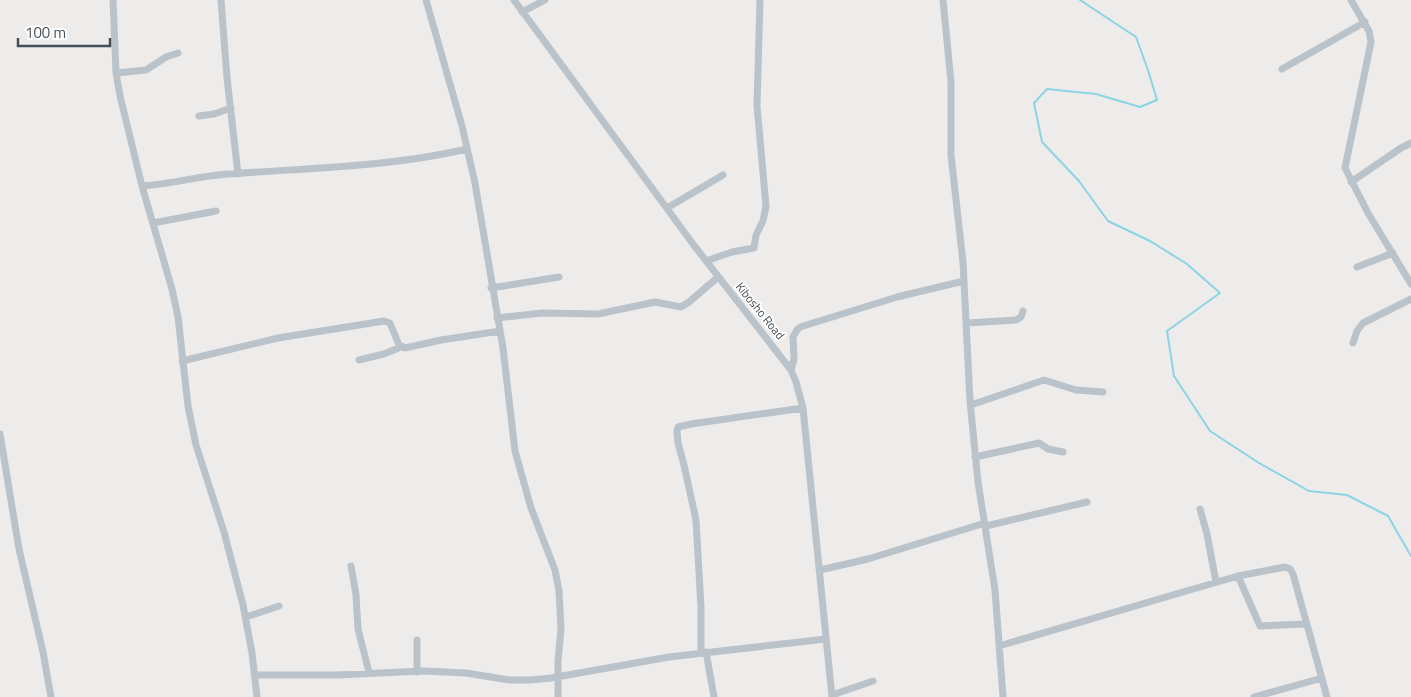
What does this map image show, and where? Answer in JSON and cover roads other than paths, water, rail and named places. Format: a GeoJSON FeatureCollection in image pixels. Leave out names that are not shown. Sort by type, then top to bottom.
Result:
{"type":"FeatureCollection","features":[{"type":"Feature","properties":{"kind":"street"},"geometry":{"type":"LineString","coordinates":[[113,0],[116,73],[124,114],[142,186],[168,271],[176,308],[188,406],[196,444],[224,532],[246,617],[257,697]]}},
{"type":"Feature","properties":{"kind":"street"},"geometry":{"type":"LineString","coordinates":[[221,0],[238,174]]}},
{"type":"Feature","properties":{"kind":"street"},"geometry":{"type":"LineString","coordinates":[[426,0],[468,149],[500,331],[515,450],[531,508],[555,570],[559,591],[562,608],[557,677],[558,697]]}},
{"type":"Feature","properties":{"kind":"street","name":"Kibosho Road"},"geometry":{"type":"LineString","coordinates":[[514,0],[706,261],[791,370],[803,408],[832,696]]}},
{"type":"Feature","properties":{"kind":"street"},"geometry":{"type":"LineString","coordinates":[[522,12],[544,0]]}},
{"type":"Feature","properties":{"kind":"street"},"geometry":{"type":"LineString","coordinates":[[706,261],[732,252],[754,248],[766,206],[757,106],[760,0]]}},
{"type":"Feature","properties":{"kind":"street"},"geometry":{"type":"LineString","coordinates":[[943,0],[951,82],[951,156],[961,233],[975,457],[995,590],[1003,697]]}},
{"type":"Feature","properties":{"kind":"street"},"geometry":{"type":"LineString","coordinates":[[1351,0],[1365,22],[1370,36],[1370,49],[1345,165],[1351,182],[1411,284]]}},
{"type":"Feature","properties":{"kind":"street"},"geometry":{"type":"LineString","coordinates":[[1282,69],[1365,22]]}},
{"type":"Feature","properties":{"kind":"street"},"geometry":{"type":"LineString","coordinates":[[116,73],[146,70],[166,57],[178,53]]}},
{"type":"Feature","properties":{"kind":"street"},"geometry":{"type":"LineString","coordinates":[[200,116],[214,114],[231,108]]}},
{"type":"Feature","properties":{"kind":"street"},"geometry":{"type":"LineString","coordinates":[[1351,182],[1411,143]]}},
{"type":"Feature","properties":{"kind":"street"},"geometry":{"type":"LineString","coordinates":[[142,186],[238,174],[370,164],[439,155],[468,149]]}},
{"type":"Feature","properties":{"kind":"street"},"geometry":{"type":"LineString","coordinates":[[667,208],[723,175]]}},
{"type":"Feature","properties":{"kind":"street"},"geometry":{"type":"LineString","coordinates":[[153,223],[216,211]]}},
{"type":"Feature","properties":{"kind":"street"},"geometry":{"type":"LineString","coordinates":[[1357,267],[1392,253]]}},
{"type":"Feature","properties":{"kind":"street"},"geometry":{"type":"LineString","coordinates":[[492,288],[559,277]]}},
{"type":"Feature","properties":{"kind":"street"},"geometry":{"type":"LineString","coordinates":[[497,318],[542,313],[598,314],[655,302],[681,307],[718,277]]}},
{"type":"Feature","properties":{"kind":"street"},"geometry":{"type":"LineString","coordinates":[[791,370],[794,358],[793,338],[800,327],[898,297],[964,281]]}},
{"type":"Feature","properties":{"kind":"street"},"geometry":{"type":"LineString","coordinates":[[1353,343],[1363,323],[1411,299]]}},
{"type":"Feature","properties":{"kind":"street"},"geometry":{"type":"LineString","coordinates":[[967,323],[1016,320],[1021,317],[1023,311]]}},
{"type":"Feature","properties":{"kind":"street"},"geometry":{"type":"LineString","coordinates":[[182,361],[278,338],[384,321],[390,323],[401,347]]}},
{"type":"Feature","properties":{"kind":"street"},"geometry":{"type":"LineString","coordinates":[[359,360],[384,354],[401,347],[409,348],[441,340],[500,331]]}},
{"type":"Feature","properties":{"kind":"street"},"geometry":{"type":"LineString","coordinates":[[971,405],[1044,380],[1076,390],[1103,392]]}},
{"type":"Feature","properties":{"kind":"street"},"geometry":{"type":"LineString","coordinates":[[714,697],[703,652],[696,520],[678,443],[678,427],[803,408]]}},
{"type":"Feature","properties":{"kind":"street"},"geometry":{"type":"LineString","coordinates":[[0,434],[19,549],[43,652],[51,697]]}},
{"type":"Feature","properties":{"kind":"street"},"geometry":{"type":"LineString","coordinates":[[975,457],[1039,443],[1048,449],[1063,452]]}},
{"type":"Feature","properties":{"kind":"street"},"geometry":{"type":"LineString","coordinates":[[820,570],[868,559],[985,524],[1087,502]]}},
{"type":"Feature","properties":{"kind":"street"},"geometry":{"type":"LineString","coordinates":[[1200,510],[1207,534],[1216,582]]}},
{"type":"Feature","properties":{"kind":"street"},"geometry":{"type":"LineString","coordinates":[[351,566],[357,605],[358,629],[369,672]]}},
{"type":"Feature","properties":{"kind":"street"},"geometry":{"type":"LineString","coordinates":[[999,646],[1216,582],[1275,568],[1288,567],[1293,574],[1327,697]]}},
{"type":"Feature","properties":{"kind":"street"},"geometry":{"type":"LineString","coordinates":[[1238,576],[1251,604],[1256,622],[1260,626],[1306,624]]}},
{"type":"Feature","properties":{"kind":"street"},"geometry":{"type":"LineString","coordinates":[[246,617],[279,606]]}},
{"type":"Feature","properties":{"kind":"street"},"geometry":{"type":"LineString","coordinates":[[255,675],[337,675],[369,672],[417,672],[466,673],[519,680],[557,677],[622,664],[703,652],[826,639]]}},
{"type":"Feature","properties":{"kind":"street"},"geometry":{"type":"LineString","coordinates":[[417,640],[417,672]]}},
{"type":"Feature","properties":{"kind":"street"},"geometry":{"type":"LineString","coordinates":[[1254,697],[1322,678]]}},
{"type":"Feature","properties":{"kind":"street"},"geometry":{"type":"LineString","coordinates":[[832,696],[874,680]]}},
{"type":"Feature","properties":{"kind":"waterway"},"geometry":{"type":"LineString","coordinates":[[1080,0],[1136,37],[1157,100],[1140,107],[1096,94],[1047,89],[1034,103],[1042,142],[1079,181],[1108,221],[1150,241],[1187,264],[1220,293],[1167,331],[1174,376],[1210,431],[1259,463],[1309,491],[1347,495],[1388,516],[1411,556]]}}]}
